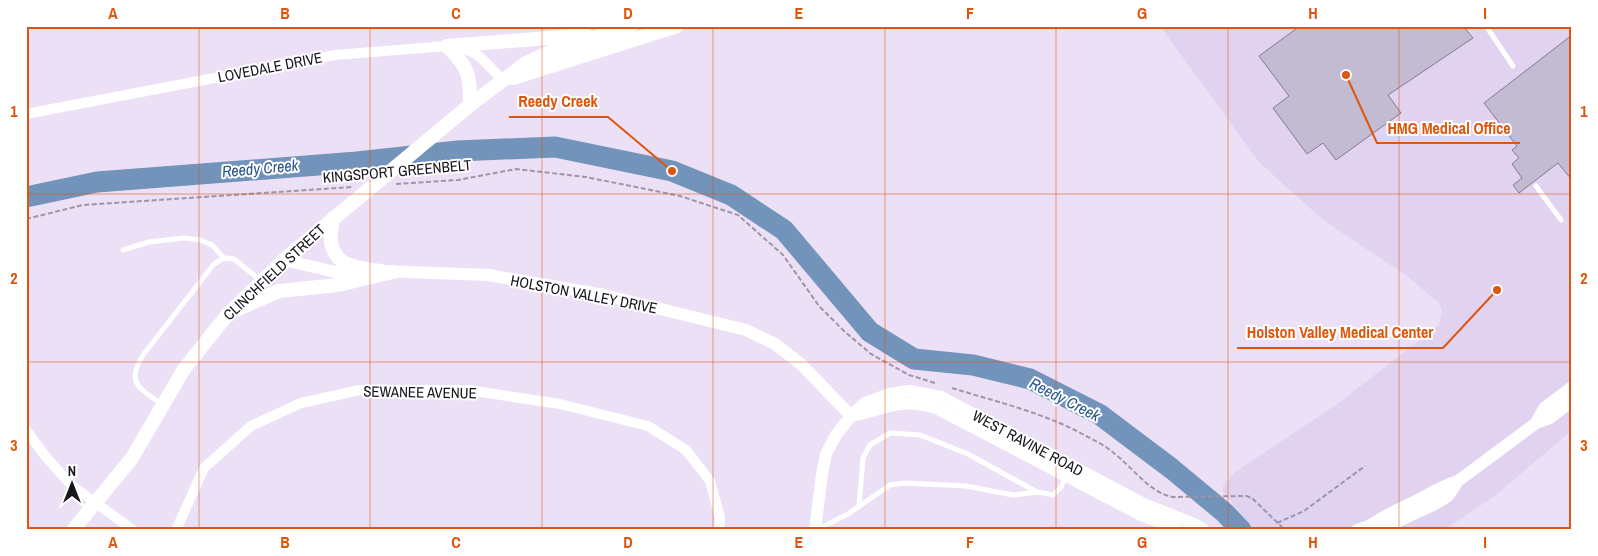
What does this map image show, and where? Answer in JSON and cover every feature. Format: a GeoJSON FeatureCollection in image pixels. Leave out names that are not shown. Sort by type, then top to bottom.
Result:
{"type":"FeatureCollection","features":[{"type":"Feature","properties":{"kind":"main road","name":"CLINCHFIELD STREET"},"geometry":{"type":"LineString","coordinates":[[73,530],[132,458],[184,369],[228,314],[284,260],[470,105],[526,63],[545,54],[631,26]]}},
{"type":"Feature","properties":{"kind":"main road","name":"CLINCHFIELD STREET"},"geometry":{"type":"LineString","coordinates":[[503,81],[677,26]]}},
{"type":"Feature","properties":{"kind":"main road"},"geometry":{"type":"LineString","coordinates":[[447,46],[611,33]]}},
{"type":"Feature","properties":{"kind":"main road"},"geometry":{"type":"LineString","coordinates":[[447,46],[462,61],[465,68],[470,84],[470,105]]}},
{"type":"Feature","properties":{"kind":"main road"},"geometry":{"type":"LineString","coordinates":[[333,218],[330,241],[336,256],[348,266],[387,272]]}},
{"type":"Feature","properties":{"kind":"main road"},"geometry":{"type":"LineString","coordinates":[[228,314],[279,290],[338,285],[387,272]]}},
{"type":"Feature","properties":{"kind":"street","name":"LOVEDALE DRIVE"},"geometry":{"type":"LineString","coordinates":[[26,114],[335,55],[447,46],[464,48],[471,51],[503,81]]}},
{"type":"Feature","properties":{"kind":"street","name":"HOLSTON VALLEY DRIVE"},"geometry":{"type":"LineString","coordinates":[[284,260],[344,274],[387,272],[488,275],[604,295],[746,330],[775,344],[802,365],[851,416]]}},
{"type":"Feature","properties":{"kind":"street"},"geometry":{"type":"LineString","coordinates":[[1536,423],[1544,408],[1572,387]]}},
{"type":"Feature","properties":{"kind":"street","name":"SEWANEE AVENUE"},"geometry":{"type":"LineString","coordinates":[[176,530],[204,468],[251,426],[302,403],[360,390],[468,390],[560,404],[648,426],[686,450],[710,480],[720,518],[719,530]]}},
{"type":"Feature","properties":{"kind":"street","name":"WEST RAVINE ROAD"},"geometry":{"type":"LineString","coordinates":[[815,530],[826,454],[836,435],[851,416],[865,403],[880,396],[898,392],[928,394],[951,402],[1069,470],[1141,515],[1178,530]]}},
{"type":"Feature","properties":{"kind":"street"},"geometry":{"type":"LineString","coordinates":[[1363,528],[1386,514],[1420,499],[1440,486],[1458,481],[1536,423],[1550,418],[1572,401]]}},
{"type":"Feature","properties":{"kind":"street"},"geometry":{"type":"LineString","coordinates":[[26,430],[46,457],[71,485],[133,530]]}},
{"type":"Feature","properties":{"kind":"street","name":"WEST RAVINE ROAD"},"geometry":{"type":"LineString","coordinates":[[1069,470],[1204,530]]}},
{"type":"Feature","properties":{"kind":"lane"},"geometry":{"type":"LineString","coordinates":[[1486,26],[1513,66]]}},
{"type":"Feature","properties":{"kind":"lane"},"geometry":{"type":"LineString","coordinates":[[1536,186],[1561,220]]}},
{"type":"Feature","properties":{"kind":"lane"},"geometry":{"type":"LineString","coordinates":[[123,250],[149,242],[184,238],[200,240],[212,245],[224,258],[234,260],[262,281]]}},
{"type":"Feature","properties":{"kind":"lane"},"geometry":{"type":"LineString","coordinates":[[163,405],[140,388],[134,379],[135,368],[214,264],[224,258]]}},
{"type":"Feature","properties":{"kind":"lane"},"geometry":{"type":"LineString","coordinates":[[860,506],[862,458],[870,444],[890,433],[920,435],[928,438],[968,454],[1038,492],[1053,495],[1061,487],[1069,470]]}},
{"type":"Feature","properties":{"kind":"lane"},"geometry":{"type":"LineString","coordinates":[[815,530],[848,514],[890,485],[904,483],[966,486],[1013,495],[1038,492]]}},
{"type":"Feature","properties":{"kind":"path","name":"KINGSPORT GREENBELT"},"geometry":{"type":"LineString","coordinates":[[389,184],[458,180],[516,169],[595,179],[680,196],[738,215],[783,255],[819,306],[844,331],[879,358],[909,375],[937,383]]}},
{"type":"Feature","properties":{"kind":"path","name":"KINGSPORT GREENBELT"},"geometry":{"type":"LineString","coordinates":[[26,219],[83,205],[360,186]]}},
{"type":"Feature","properties":{"kind":"path"},"geometry":{"type":"LineString","coordinates":[[946,386],[1049,418],[1086,435],[1114,453],[1164,496],[1247,496],[1253,499],[1284,530]]}},
{"type":"Feature","properties":{"kind":"path"},"geometry":{"type":"LineString","coordinates":[[1277,523],[1304,511],[1365,466]]}},
{"type":"Feature","properties":{"kind":"shaded area"},"geometry":{"type":"Polygon","coordinates":[[[1160,26],[1572,26],[1572,430],[1496,495],[1444,530],[1255,530],[1223,492],[1223,486],[1235,472],[1336,405],[1439,325],[1442,311],[1439,303],[1407,276],[1323,220],[1259,162],[1160,26]]]}},
{"type":"Feature","properties":{"kind":"building"},"geometry":{"type":"Polygon","coordinates":[[[1300,26],[1463,26],[1473,38],[1388,95],[1401,113],[1336,160],[1323,143],[1307,154],[1273,108],[1289,96],[1259,56],[1300,26]]]}},
{"type":"Feature","properties":{"kind":"building"},"geometry":{"type":"Polygon","coordinates":[[[1572,35],[1572,180],[1558,163],[1519,193],[1513,185],[1522,178],[1512,164],[1519,158],[1512,150],[1517,146],[1484,103],[1572,35]]]}},
{"type":"Feature","properties":{"kind":"waterway","name":"Reedy Creek"},"geometry":{"type":"LineString","coordinates":[[26,197],[97,182],[357,162],[458,151],[555,147],[672,171],[731,195],[784,230],[870,332],[914,359],[973,365],[1030,379],[1099,414],[1172,469],[1225,513],[1241,530]]}},
{"type":"Feature","properties":{"kind":"place","name":"HMG Medical Office"},"geometry":{"type":"Point","coordinates":[1346,75]}},
{"type":"Feature","properties":{"kind":"place","name":"Reedy Creek"},"geometry":{"type":"Point","coordinates":[672,171]}},
{"type":"Feature","properties":{"kind":"place","name":"Holston Valley Medical Center"},"geometry":{"type":"Point","coordinates":[1497,290]}}]}
